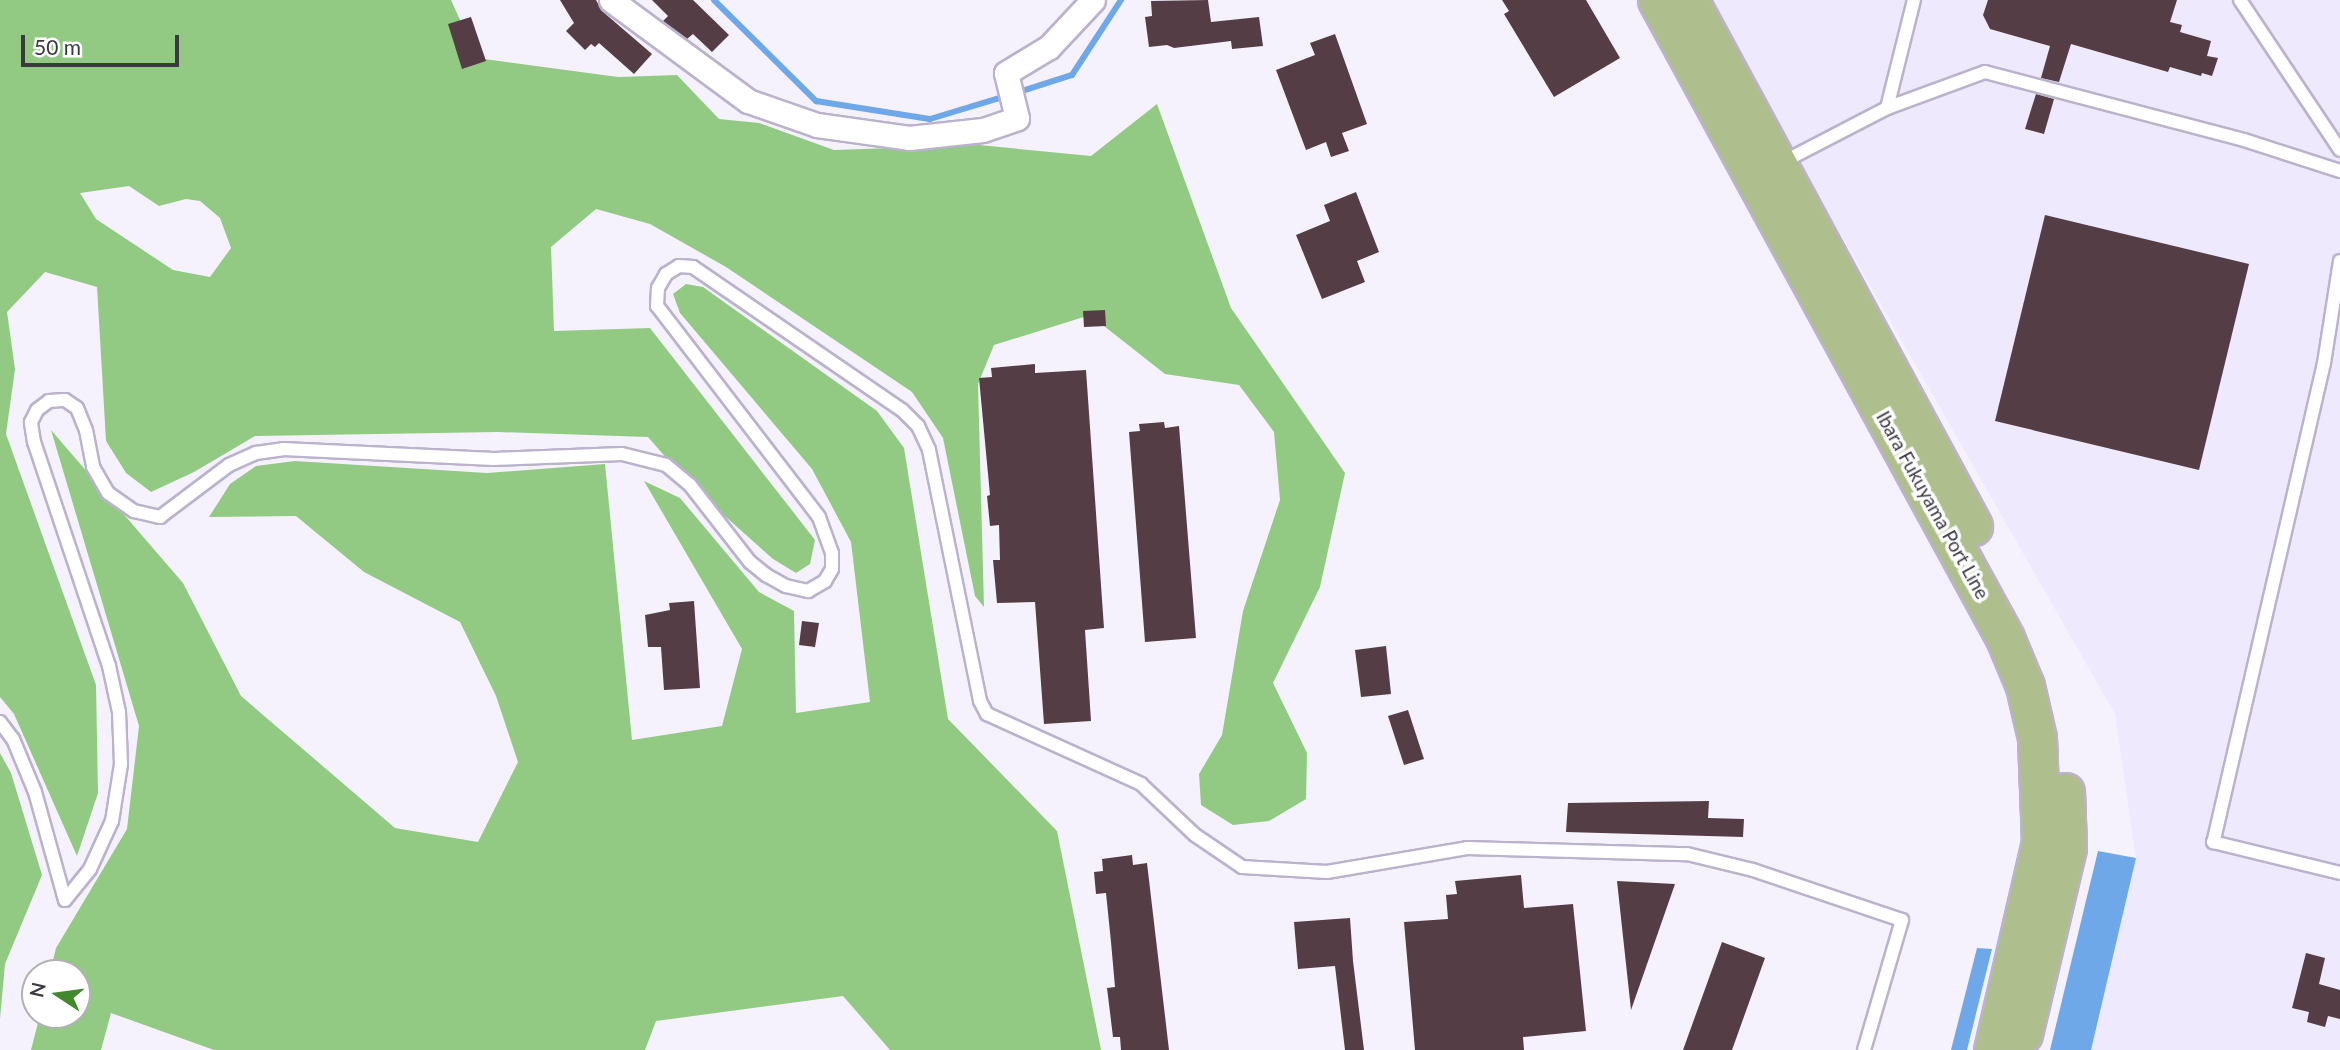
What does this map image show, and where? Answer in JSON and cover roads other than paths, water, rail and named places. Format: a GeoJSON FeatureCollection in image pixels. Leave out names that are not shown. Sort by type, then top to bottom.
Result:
{"type":"FeatureCollection","features":[{"type":"Feature","properties":{"kind":"main road","name":"Ibara Fukuyama Port Line"},"geometry":{"type":"LineString","coordinates":[[1657,0],[1767,172],[2028,629],[2048,682],[2060,736],[2067,848],[2019,1050]]}},
{"type":"Feature","properties":{"kind":"main road","name":"Ibara Fukuyama Port Line"},"geometry":{"type":"LineString","coordinates":[[1689,0],[1767,172],[2005,638],[2025,685],[2037,738],[2041,842],[1993,1050]]}},
{"type":"Feature","properties":{"kind":"street"},"geometry":{"type":"LineString","coordinates":[[611,0],[748,100],[817,125],[909,138],[983,130],[1017,118],[1006,73],[1049,47],[1093,0]]}},
{"type":"Feature","properties":{"kind":"lane"},"geometry":{"type":"LineString","coordinates":[[1887,108],[1914,0]]}},
{"type":"Feature","properties":{"kind":"lane"},"geometry":{"type":"LineString","coordinates":[[2240,0],[2340,150]]}},
{"type":"Feature","properties":{"kind":"lane"},"geometry":{"type":"LineString","coordinates":[[1767,172],[1887,108],[1985,72],[2244,140],[2340,171]]}},
{"type":"Feature","properties":{"kind":"lane"},"geometry":{"type":"LineString","coordinates":[[2340,261],[2324,363],[2213,842],[2340,873]]}},
{"type":"Feature","properties":{"kind":"lane"},"geometry":{"type":"LineString","coordinates":[[0,722],[13,739],[35,792],[65,900],[90,869],[112,821],[121,764],[119,712],[109,666],[34,442],[31,422],[37,410],[50,401],[65,400],[76,408],[86,430],[93,467],[108,493],[134,511],[160,517],[229,465],[256,453],[283,449],[494,458],[622,454],[666,465],[690,485],[750,562],[766,575],[786,586],[808,591],[825,581],[832,569],[832,552],[819,517],[657,306],[658,288],[666,274],[679,266],[692,267],[902,410],[918,426],[929,450],[980,701],[987,714],[1141,784],[1195,835],[1242,867],[1327,872],[1467,848],[1687,854],[1753,870],[1902,920],[1864,1050]]}},
{"type":"Feature","properties":{"kind":"water"},"geometry":{"type":"Polygon","coordinates":[[[2098,851],[2136,858],[2091,1050],[2050,1050],[2098,851]]]}},
{"type":"Feature","properties":{"kind":"water"},"geometry":{"type":"Polygon","coordinates":[[[1977,948],[1992,949],[1967,1050],[1951,1050],[1977,948]]]}},
{"type":"Feature","properties":{"kind":"waterway"},"geometry":{"type":"LineString","coordinates":[[714,0],[816,101],[930,119],[1006,96]]}},
{"type":"Feature","properties":{"kind":"waterway"},"geometry":{"type":"LineString","coordinates":[[1016,93],[1072,75],[1121,0]]}}]}
